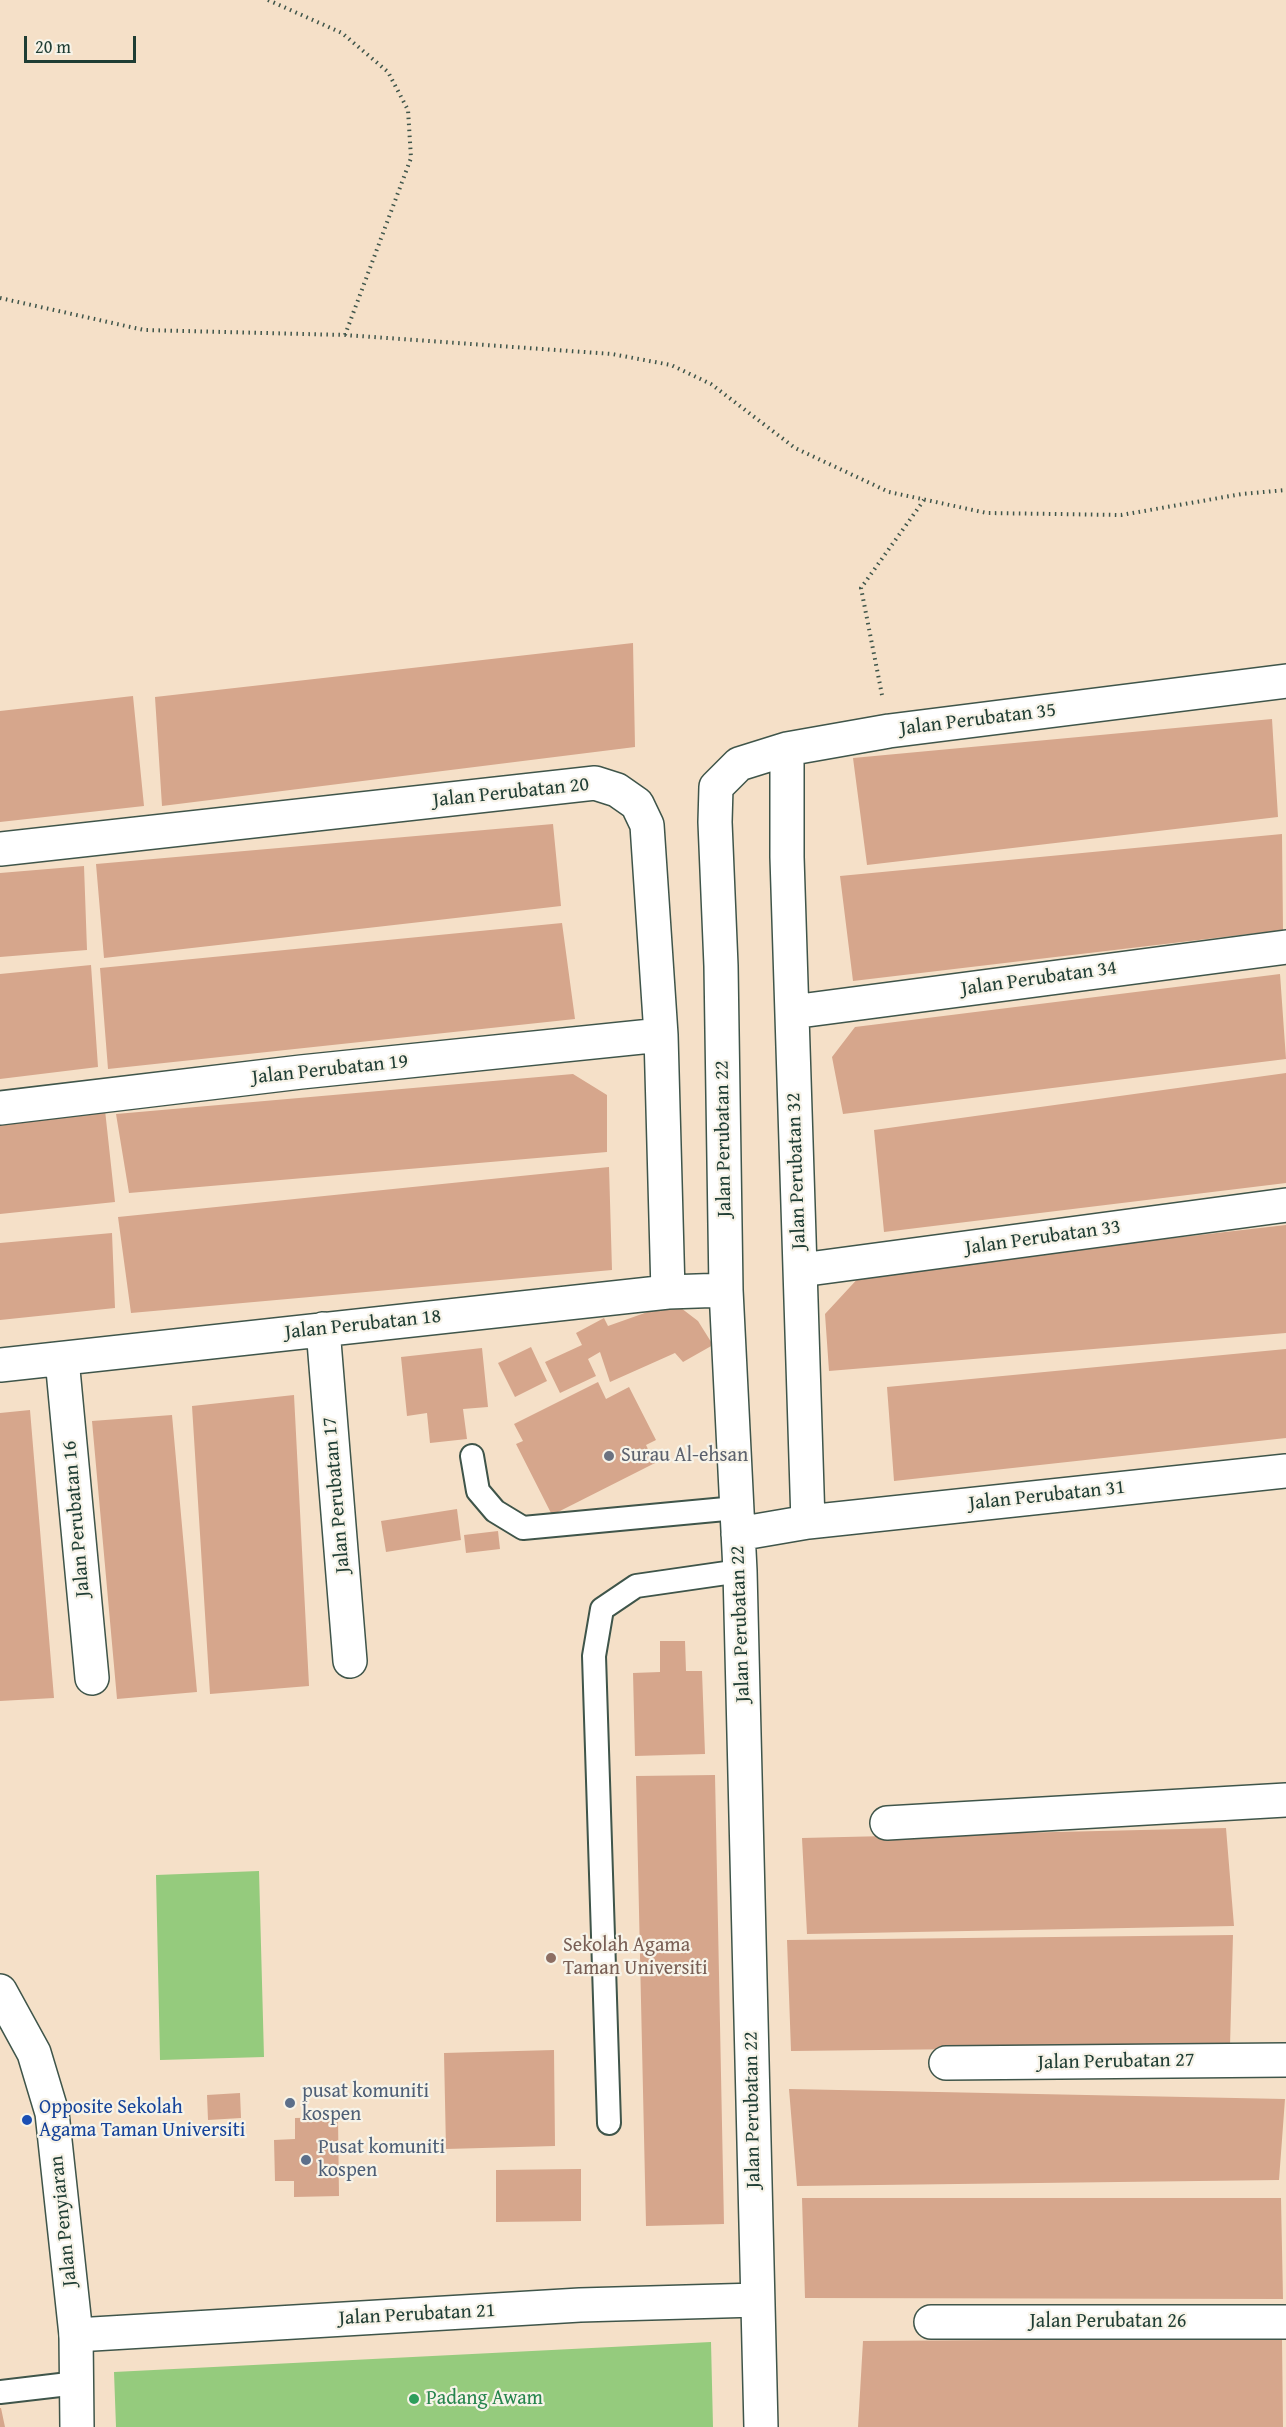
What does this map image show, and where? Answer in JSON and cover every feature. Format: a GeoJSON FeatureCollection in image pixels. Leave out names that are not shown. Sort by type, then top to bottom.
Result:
{"type":"FeatureCollection","features":[{"type":"Feature","properties":{"kind":"street","name":"Jalan Perubatan 35"},"geometry":{"type":"LineString","coordinates":[[715,822],[716,787],[739,764],[788,749],[890,731],[1286,681]]}},
{"type":"Feature","properties":{"kind":"street","name":"Jalan Perubatan 32"},"geometry":{"type":"LineString","coordinates":[[788,749],[787,857],[808,1522]]}},
{"type":"Feature","properties":{"kind":"street","name":"Jalan Perubatan 20"},"geometry":{"type":"LineString","coordinates":[[0,849],[595,783],[617,789],[636,804],[647,825],[661,1035],[668,1292]]}},
{"type":"Feature","properties":{"kind":"street","name":"Jalan Perubatan 22"},"geometry":{"type":"LineString","coordinates":[[715,822],[721,966],[726,1290],[740,1572],[761,2427]]}},
{"type":"Feature","properties":{"kind":"street","name":"Jalan Perubatan 34"},"geometry":{"type":"LineString","coordinates":[[792,1012],[1286,946]]}},
{"type":"Feature","properties":{"kind":"street","name":"Jalan Perubatan 19"},"geometry":{"type":"LineString","coordinates":[[0,1108],[302,1072],[661,1035]]}},
{"type":"Feature","properties":{"kind":"street","name":"Jalan Perubatan 33"},"geometry":{"type":"LineString","coordinates":[[801,1270],[1286,1205]]}},
{"type":"Feature","properties":{"kind":"street","name":"Jalan Perubatan 18"},"geometry":{"type":"LineString","coordinates":[[0,1365],[668,1292],[726,1290]]}},
{"type":"Feature","properties":{"kind":"street","name":"Jalan Perubatan 17"},"geometry":{"type":"LineString","coordinates":[[323,1329],[350,1661]]}},
{"type":"Feature","properties":{"kind":"street","name":"Jalan Perubatan 16"},"geometry":{"type":"LineString","coordinates":[[62,1359],[92,1678]]}},
{"type":"Feature","properties":{"kind":"street","name":"Jalan Perubatan 31"},"geometry":{"type":"LineString","coordinates":[[808,1522],[1286,1471]]}},
{"type":"Feature","properties":{"kind":"street"},"geometry":{"type":"LineString","coordinates":[[737,1521],[808,1522]]}},
{"type":"Feature","properties":{"kind":"street"},"geometry":{"type":"LineString","coordinates":[[886,1823],[1286,1800]]}},
{"type":"Feature","properties":{"kind":"street","name":"Jalan Penyiaran"},"geometry":{"type":"LineString","coordinates":[[0,1990],[34,2052],[52,2113],[76,2335],[77,2427]]}},
{"type":"Feature","properties":{"kind":"street","name":"Jalan Perubatan 27"},"geometry":{"type":"LineString","coordinates":[[946,2063],[1286,2060]]}},
{"type":"Feature","properties":{"kind":"street","name":"Jalan Perubatan 21"},"geometry":{"type":"LineString","coordinates":[[76,2335],[569,2306],[757,2300]]}},
{"type":"Feature","properties":{"kind":"street","name":"Jalan Perubatan 26"},"geometry":{"type":"LineString","coordinates":[[931,2322],[1286,2322]]}},
{"type":"Feature","properties":{"kind":"lane"},"geometry":{"type":"LineString","coordinates":[[472,1455],[478,1491],[495,1511],[523,1528],[737,1521]]}},
{"type":"Feature","properties":{"kind":"lane"},"geometry":{"type":"LineString","coordinates":[[609,2122],[594,1656],[602,1610],[636,1586],[740,1572]]}},
{"type":"Feature","properties":{"kind":"lane"},"geometry":{"type":"LineString","coordinates":[[0,2392],[77,2383]]}},
{"type":"Feature","properties":{"kind":"path"},"geometry":{"type":"LineString","coordinates":[[268,0],[342,33],[388,72],[408,110],[411,158],[345,335]]}},
{"type":"Feature","properties":{"kind":"path"},"geometry":{"type":"LineString","coordinates":[[0,298],[144,330],[345,335],[612,354],[671,365],[711,384],[795,448],[889,492],[987,513],[1121,515],[1242,494],[1286,490]]}},
{"type":"Feature","properties":{"kind":"path"},"geometry":{"type":"LineString","coordinates":[[890,731],[861,588],[924,500]]}},
{"type":"Feature","properties":{"kind":"green space"},"geometry":{"type":"Polygon","coordinates":[[[259,1871],[264,2057],[160,2060],[156,1875],[259,1871]]]}},
{"type":"Feature","properties":{"kind":"green space","name":"Padang Awam"},"geometry":{"type":"Polygon","coordinates":[[[711,2342],[713,2427],[116,2427],[114,2372],[711,2342]]]}},
{"type":"Feature","properties":{"kind":"building"},"geometry":{"type":"Polygon","coordinates":[[[633,643],[635,747],[162,806],[155,697],[633,643]]]}},
{"type":"Feature","properties":{"kind":"building"},"geometry":{"type":"Polygon","coordinates":[[[133,696],[144,806],[0,822],[0,711],[133,696]]]}},
{"type":"Feature","properties":{"kind":"building"},"geometry":{"type":"Polygon","coordinates":[[[1272,719],[1278,817],[867,865],[853,758],[1272,719]]]}},
{"type":"Feature","properties":{"kind":"building"},"geometry":{"type":"Polygon","coordinates":[[[553,824],[561,906],[104,958],[96,864],[553,824]]]}},
{"type":"Feature","properties":{"kind":"building"},"geometry":{"type":"Polygon","coordinates":[[[1282,834],[1283,930],[853,981],[840,876],[1282,834]]]}},
{"type":"Feature","properties":{"kind":"building"},"geometry":{"type":"Polygon","coordinates":[[[84,866],[87,950],[0,957],[0,873],[84,866]]]}},
{"type":"Feature","properties":{"kind":"building"},"geometry":{"type":"Polygon","coordinates":[[[562,923],[575,1019],[108,1069],[100,968],[562,923]]]}},
{"type":"Feature","properties":{"kind":"building"},"geometry":{"type":"Polygon","coordinates":[[[91,965],[98,1067],[0,1079],[0,974],[91,965]]]}},
{"type":"Feature","properties":{"kind":"building"},"geometry":{"type":"Polygon","coordinates":[[[1280,974],[1286,1059],[843,1114],[832,1057],[855,1027],[1280,974]]]}},
{"type":"Feature","properties":{"kind":"building"},"geometry":{"type":"Polygon","coordinates":[[[1286,1073],[1286,1183],[884,1232],[874,1130],[1286,1073]]]}},
{"type":"Feature","properties":{"kind":"building"},"geometry":{"type":"Polygon","coordinates":[[[573,1074],[607,1095],[607,1152],[129,1193],[116,1114],[573,1074]]]}},
{"type":"Feature","properties":{"kind":"building"},"geometry":{"type":"Polygon","coordinates":[[[105,1110],[115,1202],[0,1214],[0,1122],[105,1110]]]}},
{"type":"Feature","properties":{"kind":"building"},"geometry":{"type":"Polygon","coordinates":[[[609,1167],[612,1270],[131,1313],[118,1217],[609,1167]]]}},
{"type":"Feature","properties":{"kind":"building"},"geometry":{"type":"Polygon","coordinates":[[[1286,1225],[1286,1333],[829,1371],[825,1314],[862,1274],[1286,1225]]]}},
{"type":"Feature","properties":{"kind":"building"},"geometry":{"type":"Polygon","coordinates":[[[112,1233],[115,1308],[0,1320],[0,1243],[112,1233]]]}},
{"type":"Feature","properties":{"kind":"building"},"geometry":{"type":"Polygon","coordinates":[[[681,1308],[698,1321],[713,1345],[683,1362],[675,1353],[610,1382],[600,1352],[588,1359],[596,1376],[560,1393],[545,1362],[582,1345],[576,1333],[604,1318],[608,1326],[656,1309],[681,1308]]]}},
{"type":"Feature","properties":{"kind":"building"},"geometry":{"type":"Polygon","coordinates":[[[531,1347],[547,1381],[515,1397],[498,1363],[531,1347]]]}},
{"type":"Feature","properties":{"kind":"building"},"geometry":{"type":"Polygon","coordinates":[[[482,1348],[488,1407],[463,1409],[467,1439],[430,1443],[427,1413],[407,1416],[401,1357],[482,1348]]]}},
{"type":"Feature","properties":{"kind":"building"},"geometry":{"type":"Polygon","coordinates":[[[1286,1349],[1286,1438],[894,1481],[887,1387],[1286,1349]]]}},
{"type":"Feature","properties":{"kind":"building"},"geometry":{"type":"Polygon","coordinates":[[[598,1382],[606,1399],[629,1387],[656,1440],[646,1445],[655,1463],[552,1515],[516,1444],[523,1441],[514,1424],[598,1382]]]}},
{"type":"Feature","properties":{"kind":"building"},"geometry":{"type":"Polygon","coordinates":[[[294,1395],[309,1686],[210,1694],[192,1406],[294,1395]]]}},
{"type":"Feature","properties":{"kind":"building"},"geometry":{"type":"Polygon","coordinates":[[[30,1410],[54,1698],[0,1701],[0,1413],[30,1410]]]}},
{"type":"Feature","properties":{"kind":"building"},"geometry":{"type":"Polygon","coordinates":[[[172,1415],[197,1692],[117,1699],[92,1421],[172,1415]]]}},
{"type":"Feature","properties":{"kind":"building"},"geometry":{"type":"Polygon","coordinates":[[[457,1509],[461,1540],[386,1552],[381,1521],[457,1509]]]}},
{"type":"Feature","properties":{"kind":"building"},"geometry":{"type":"Polygon","coordinates":[[[498,1531],[500,1549],[466,1553],[464,1535],[498,1531]]]}},
{"type":"Feature","properties":{"kind":"building"},"geometry":{"type":"Polygon","coordinates":[[[660,1641],[685,1641],[686,1671],[702,1671],[705,1754],[635,1756],[633,1673],[660,1672],[660,1641]]]}},
{"type":"Feature","properties":{"kind":"building"},"geometry":{"type":"Polygon","coordinates":[[[715,1775],[724,2224],[646,2226],[636,1776],[715,1775]]]}},
{"type":"Feature","properties":{"kind":"building"},"geometry":{"type":"Polygon","coordinates":[[[1226,1828],[1234,1926],[807,1934],[802,1838],[1226,1828]]]}},
{"type":"Feature","properties":{"kind":"building"},"geometry":{"type":"Polygon","coordinates":[[[1233,1935],[1230,2046],[791,2051],[787,1940],[1233,1935]]]}},
{"type":"Feature","properties":{"kind":"building"},"geometry":{"type":"Polygon","coordinates":[[[554,2050],[555,2146],[446,2149],[444,2053],[554,2050]]]}},
{"type":"Feature","properties":{"kind":"building"},"geometry":{"type":"Polygon","coordinates":[[[789,2089],[1285,2099],[1279,2180],[797,2186],[789,2089]]]}},
{"type":"Feature","properties":{"kind":"building"},"geometry":{"type":"Polygon","coordinates":[[[240,2093],[241,2118],[208,2120],[207,2095],[240,2093]]]}},
{"type":"Feature","properties":{"kind":"building","name":"Pusat komuniti kospen"},"geometry":{"type":"Polygon","coordinates":[[[338,2117],[339,2196],[294,2197],[294,2181],[275,2181],[274,2140],[295,2139],[295,2118],[338,2117]]]}},
{"type":"Feature","properties":{"kind":"building"},"geometry":{"type":"Polygon","coordinates":[[[581,2169],[581,2221],[496,2222],[496,2170],[581,2169]]]}},
{"type":"Feature","properties":{"kind":"building"},"geometry":{"type":"Polygon","coordinates":[[[802,2198],[1281,2198],[1283,2299],[805,2298],[802,2198]]]}},
{"type":"Feature","properties":{"kind":"building"},"geometry":{"type":"Polygon","coordinates":[[[1282,2338],[1283,2427],[858,2427],[863,2341],[1282,2338]]]}},
{"type":"Feature","properties":{"kind":"building"},"geometry":{"type":"Polygon","coordinates":[[[1,2408],[5,2427],[0,2427],[1,2408]]]}},
{"type":"Feature","properties":{"kind":"place","name":"Surau Al-ehsan"},"geometry":{"type":"Point","coordinates":[609,1456]}},
{"type":"Feature","properties":{"kind":"place","name":"Sekolah Agama Taman Universiti"},"geometry":{"type":"Point","coordinates":[551,1958]}},
{"type":"Feature","properties":{"kind":"place","name":"pusat komuniti kospen"},"geometry":{"type":"Point","coordinates":[290,2103]}},
{"type":"Feature","properties":{"kind":"place","name":"Opposite Sekolah Agama Taman Universiti"},"geometry":{"type":"Point","coordinates":[27,2120]}},
{"type":"Feature","properties":{"kind":"place","name":"Pusat komuniti kospen"},"geometry":{"type":"Point","coordinates":[306,2160]}},
{"type":"Feature","properties":{"kind":"place","name":"Padang Awam"},"geometry":{"type":"Point","coordinates":[414,2399]}}]}
